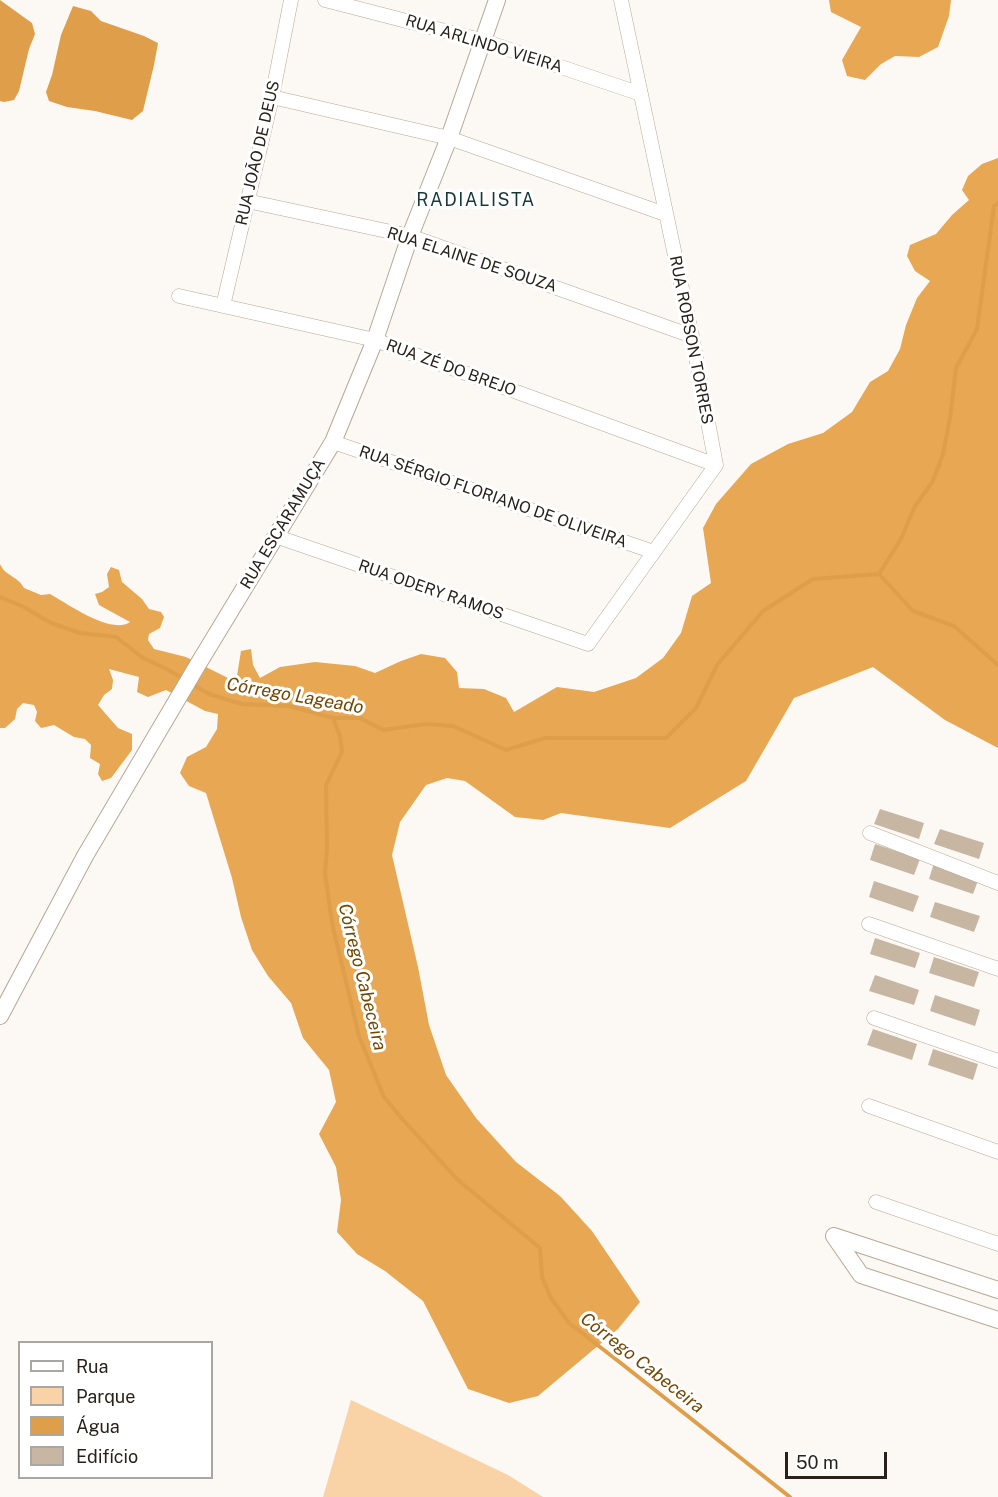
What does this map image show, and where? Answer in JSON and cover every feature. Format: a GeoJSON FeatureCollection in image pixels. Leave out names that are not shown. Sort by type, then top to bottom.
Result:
{"type":"FeatureCollection","features":[{"type":"Feature","properties":{"kind":"street","name":"RUA JOÃO DE DEUS"},"geometry":{"type":"LineString","coordinates":[[223,306],[272,97],[291,0]]}},
{"type":"Feature","properties":{"kind":"street","name":"RUA ARLINDO VIEIRA"},"geometry":{"type":"LineString","coordinates":[[325,0],[483,40],[641,94]]}},
{"type":"Feature","properties":{"kind":"street","name":"RUA ESCARAMUÇA"},"geometry":{"type":"LineString","coordinates":[[0,1016],[85,856],[274,536],[333,442],[375,340],[410,236],[449,138],[497,0]]}},
{"type":"Feature","properties":{"kind":"street","name":"RUA ROBSON TORRES"},"geometry":{"type":"LineString","coordinates":[[621,0],[692,336],[716,465]]}},
{"type":"Feature","properties":{"kind":"street"},"geometry":{"type":"LineString","coordinates":[[272,97],[449,138],[665,214]]}},
{"type":"Feature","properties":{"kind":"street","name":"RUA ELAINE DE SOUZA"},"geometry":{"type":"LineString","coordinates":[[247,201],[410,236],[692,336]]}},
{"type":"Feature","properties":{"kind":"street","name":"RUA ZÉ DO BREJO"},"geometry":{"type":"LineString","coordinates":[[179,296],[375,340],[716,465]]}},
{"type":"Feature","properties":{"kind":"street","name":"RUA SÉRGIO FLORIANO DE OLIVEIRA"},"geometry":{"type":"LineString","coordinates":[[333,442],[654,552]]}},
{"type":"Feature","properties":{"kind":"street"},"geometry":{"type":"LineString","coordinates":[[654,552],[716,465]]}},
{"type":"Feature","properties":{"kind":"street","name":"RUA ODERY RAMOS"},"geometry":{"type":"LineString","coordinates":[[274,536],[588,644],[654,552]]}},
{"type":"Feature","properties":{"kind":"street"},"geometry":{"type":"LineString","coordinates":[[870,833],[998,883]]}},
{"type":"Feature","properties":{"kind":"street"},"geometry":{"type":"LineString","coordinates":[[869,924],[998,969]]}},
{"type":"Feature","properties":{"kind":"street"},"geometry":{"type":"LineString","coordinates":[[874,1018],[998,1061]]}},
{"type":"Feature","properties":{"kind":"street"},"geometry":{"type":"LineString","coordinates":[[869,1106],[998,1152]]}},
{"type":"Feature","properties":{"kind":"street"},"geometry":{"type":"LineString","coordinates":[[876,1202],[998,1244]]}},
{"type":"Feature","properties":{"kind":"street"},"geometry":{"type":"LineString","coordinates":[[998,1290],[834,1236],[861,1275],[998,1320]]}},
{"type":"Feature","properties":{"kind":"green space"},"geometry":{"type":"Polygon","coordinates":[[[351,1400],[508,1475],[543,1497],[323,1497],[351,1400]]]}},
{"type":"Feature","properties":{"kind":"shaded area"},"geometry":{"type":"Polygon","coordinates":[[[829,0],[951,0],[949,16],[938,47],[919,57],[895,56],[881,64],[865,80],[847,76],[842,60],[861,27],[831,12],[829,0]]]}},
{"type":"Feature","properties":{"kind":"shaded area"},"geometry":{"type":"Polygon","coordinates":[[[998,158],[998,748],[945,720],[873,667],[794,698],[746,781],[670,828],[561,813],[543,820],[515,817],[465,781],[447,778],[426,785],[400,822],[392,855],[429,1025],[446,1075],[476,1118],[516,1162],[560,1196],[592,1231],[640,1302],[618,1329],[538,1396],[509,1403],[468,1389],[423,1301],[385,1271],[357,1254],[337,1232],[341,1200],[336,1167],[319,1134],[336,1102],[329,1070],[303,1038],[291,1003],[268,976],[252,950],[206,793],[189,786],[180,773],[187,757],[206,747],[217,729],[218,714],[205,711],[166,690],[148,697],[137,692],[139,677],[109,669],[113,680],[112,689],[104,695],[98,705],[118,728],[132,734],[132,750],[111,778],[102,781],[98,774],[100,764],[90,758],[91,745],[85,739],[74,737],[54,725],[41,728],[35,721],[37,712],[34,705],[23,703],[17,709],[15,719],[5,728],[0,728],[0,564],[24,588],[41,595],[50,594],[90,617],[112,625],[130,622],[99,605],[95,594],[109,587],[107,574],[111,567],[119,570],[122,582],[142,599],[149,609],[161,612],[164,617],[160,628],[149,634],[148,640],[154,649],[186,657],[236,682],[241,651],[251,649],[253,665],[260,678],[280,667],[315,662],[355,666],[375,673],[421,654],[445,658],[457,672],[459,688],[484,689],[506,698],[514,712],[557,687],[594,692],[636,678],[663,658],[681,633],[692,596],[711,583],[703,528],[716,504],[751,464],[788,444],[823,433],[852,412],[870,382],[888,371],[900,349],[906,325],[917,298],[930,281],[915,271],[907,256],[910,245],[936,234],[969,200],[962,190],[968,176],[982,164],[998,158]]]}},
{"type":"Feature","properties":{"kind":"water"},"geometry":{"type":"Polygon","coordinates":[[[0,0],[32,23],[35,34],[19,91],[14,100],[4,102],[0,101],[0,0]]]}},
{"type":"Feature","properties":{"kind":"water"},"geometry":{"type":"Polygon","coordinates":[[[73,6],[91,11],[101,21],[158,43],[143,111],[132,120],[67,107],[49,101],[46,92],[61,35],[73,6]]]}},
{"type":"Feature","properties":{"kind":"building"},"geometry":{"type":"Polygon","coordinates":[[[880,809],[924,823],[919,839],[874,824],[880,809]]]}},
{"type":"Feature","properties":{"kind":"building"},"geometry":{"type":"Polygon","coordinates":[[[940,829],[984,843],[979,859],[934,844],[940,829]]]}},
{"type":"Feature","properties":{"kind":"building"},"geometry":{"type":"Polygon","coordinates":[[[875,844],[920,859],[914,875],[870,860],[875,844]]]}},
{"type":"Feature","properties":{"kind":"building"},"geometry":{"type":"Polygon","coordinates":[[[934,863],[979,878],[973,894],[929,879],[934,863]]]}},
{"type":"Feature","properties":{"kind":"building"},"geometry":{"type":"Polygon","coordinates":[[[874,881],[919,896],[913,912],[869,897],[874,881]]]}},
{"type":"Feature","properties":{"kind":"building"},"geometry":{"type":"Polygon","coordinates":[[[935,902],[980,916],[974,932],[930,917],[935,902]]]}},
{"type":"Feature","properties":{"kind":"building"},"geometry":{"type":"Polygon","coordinates":[[[875,938],[920,953],[915,968],[870,954],[875,938]]]}},
{"type":"Feature","properties":{"kind":"building"},"geometry":{"type":"Polygon","coordinates":[[[934,957],[979,972],[974,987],[929,973],[934,957]]]}},
{"type":"Feature","properties":{"kind":"building"},"geometry":{"type":"Polygon","coordinates":[[[875,975],[919,990],[914,1005],[869,991],[875,975]]]}},
{"type":"Feature","properties":{"kind":"building"},"geometry":{"type":"Polygon","coordinates":[[[935,995],[980,1010],[975,1026],[930,1011],[935,995]]]}},
{"type":"Feature","properties":{"kind":"building"},"geometry":{"type":"Polygon","coordinates":[[[873,1029],[917,1044],[912,1060],[867,1045],[873,1029]]]}},
{"type":"Feature","properties":{"kind":"building"},"geometry":{"type":"Polygon","coordinates":[[[933,1049],[978,1064],[973,1080],[928,1065],[933,1049]]]}},
{"type":"Feature","properties":{"kind":"waterway"},"geometry":{"type":"LineString","coordinates":[[879,574],[901,539],[915,506],[933,481],[943,454],[956,368],[977,329],[994,206],[998,203]]}},
{"type":"Feature","properties":{"kind":"waterway","name":"Córrego Lageado"},"geometry":{"type":"LineString","coordinates":[[879,574],[913,611],[954,626],[998,665]]}},
{"type":"Feature","properties":{"kind":"waterway","name":"Córrego Lageado"},"geometry":{"type":"LineString","coordinates":[[192,684],[209,694],[242,704],[289,706],[333,718],[360,718],[383,730],[426,724],[453,726],[506,750],[545,738],[666,738],[696,708],[717,665],[763,611],[813,579],[879,574]]}},
{"type":"Feature","properties":{"kind":"waterway","name":"Córrego Lageado"},"geometry":{"type":"LineString","coordinates":[[0,597],[22,606],[51,623],[80,633],[116,637],[143,658],[185,680]]}},
{"type":"Feature","properties":{"kind":"waterway","name":"Córrego Cabeceira"},"geometry":{"type":"LineString","coordinates":[[333,718],[340,736],[342,752],[326,785],[325,873],[332,923],[359,1036],[384,1097],[458,1180],[540,1248],[542,1277],[551,1298],[569,1323],[790,1497]]}},
{"type":"Feature","properties":{"kind":"district","name":"RADIALISTA"},"geometry":{"type":"Point","coordinates":[476,200]}}]}
